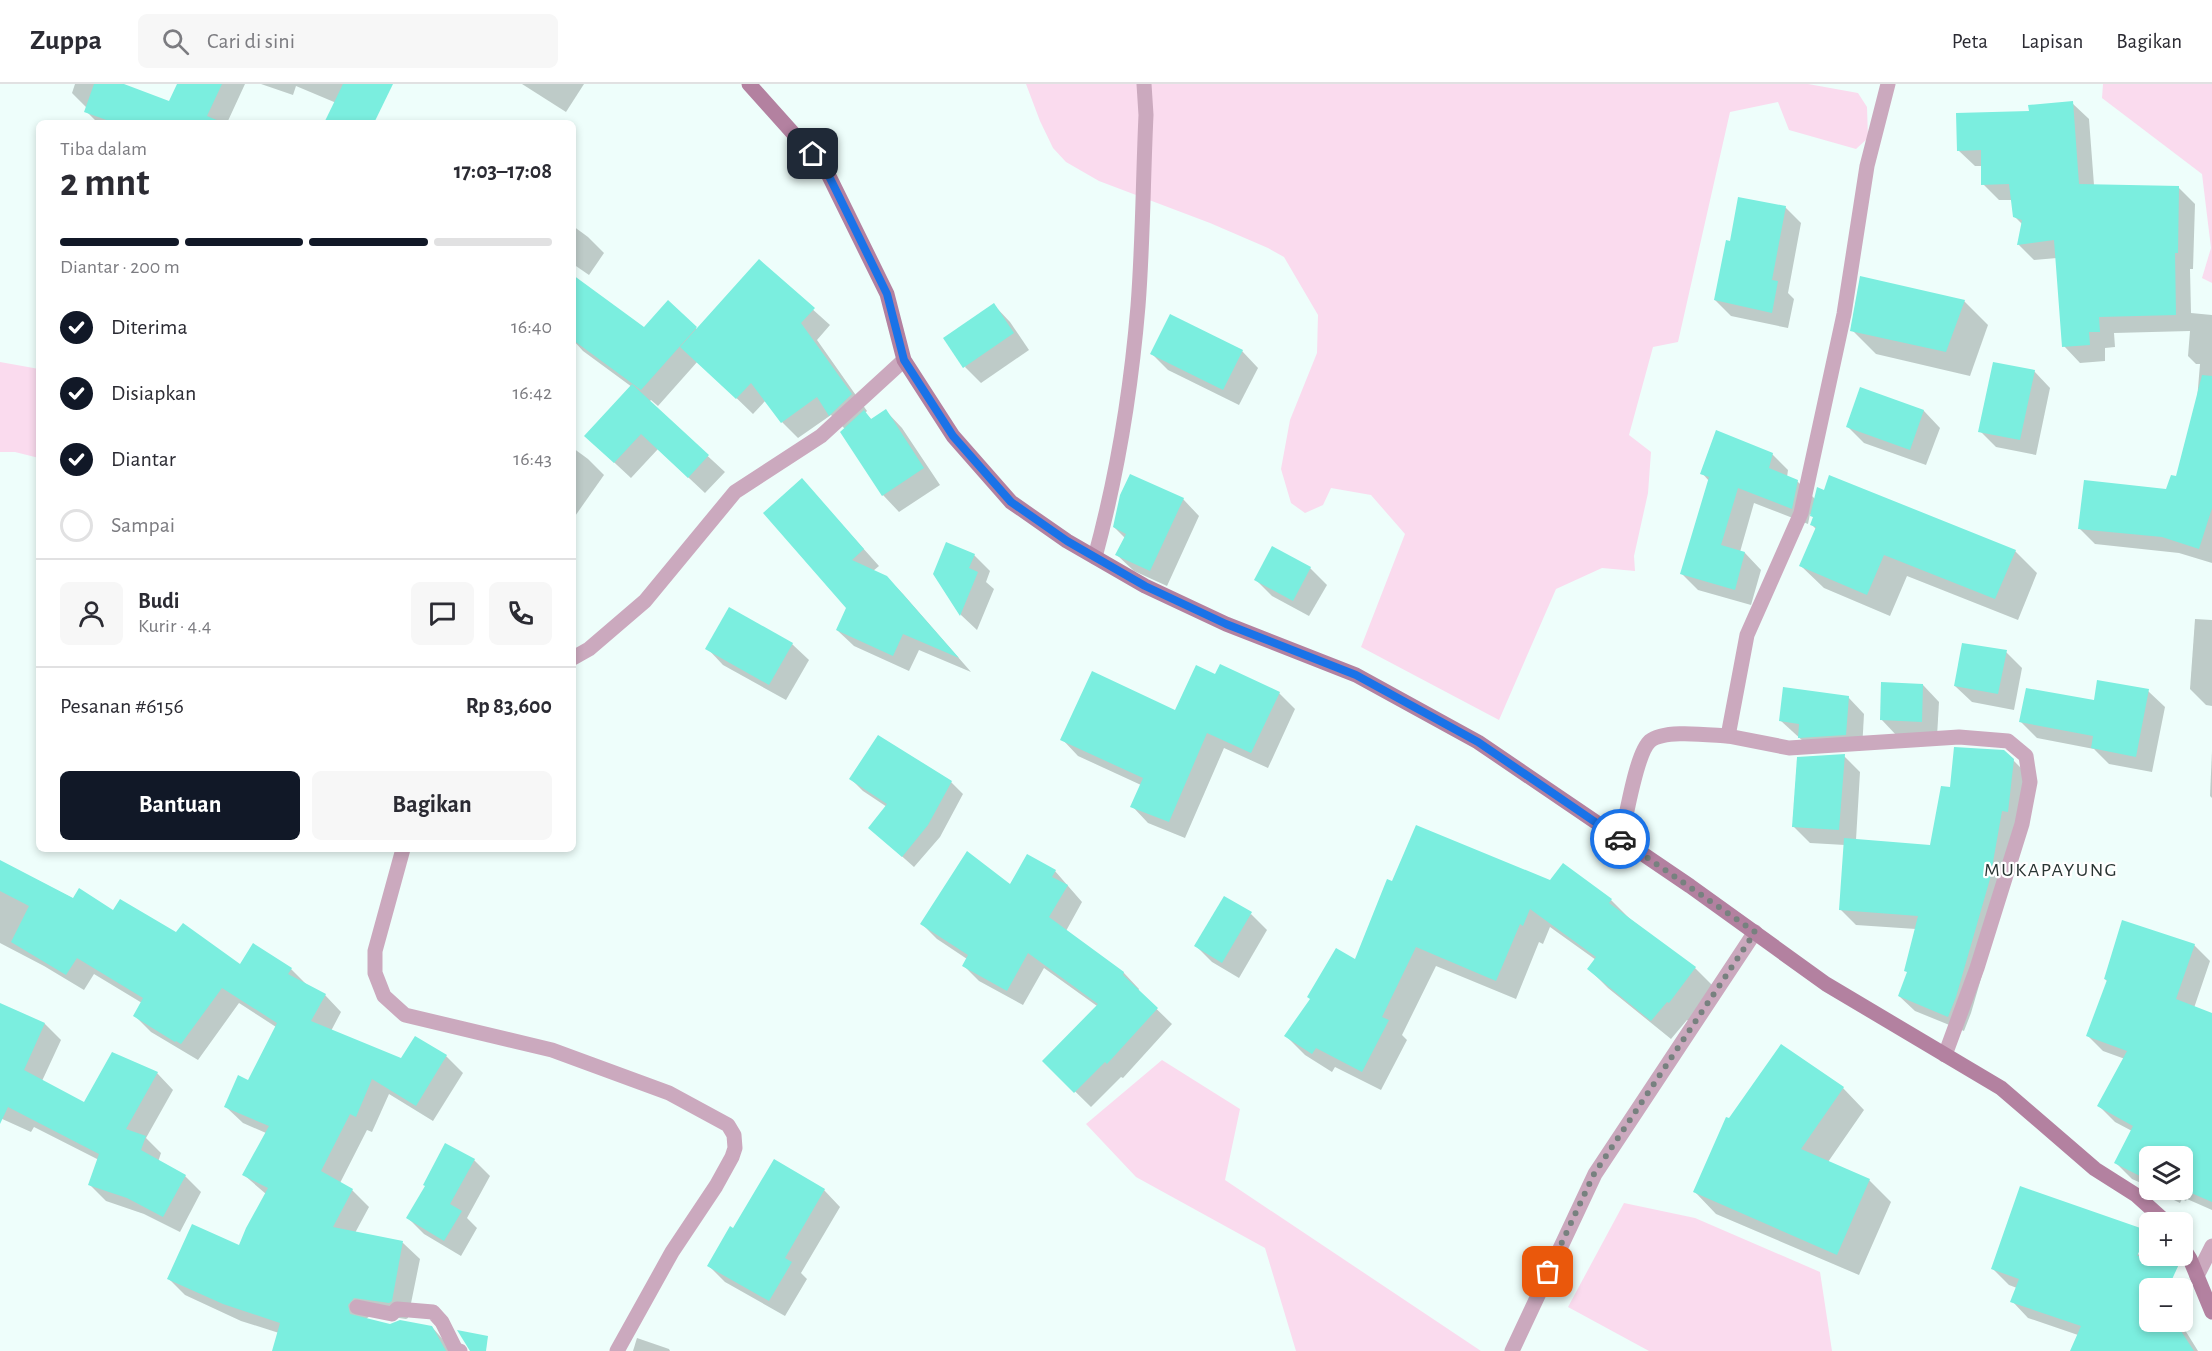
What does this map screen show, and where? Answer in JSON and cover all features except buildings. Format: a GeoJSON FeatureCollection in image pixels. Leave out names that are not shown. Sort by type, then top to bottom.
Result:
{"type":"FeatureCollection","features":[{"type":"Feature","properties":{"kind":"street"},"geometry":{"type":"LineString","coordinates":[[749,84],[826,170],[887,294],[904,360],[953,436],[1011,502],[1067,541],[1145,586],[1226,624],[1356,675],[1478,742],[1755,932],[1826,984],[2001,1088],[2095,1169],[2136,1195],[2155,1212]]}},
{"type":"Feature","properties":{"kind":"street"},"geometry":{"type":"LineString","coordinates":[[1095,557],[1107,512],[1122,430],[1138,306],[1146,115],[1144,84]]}},
{"type":"Feature","properties":{"kind":"street"},"geometry":{"type":"LineString","coordinates":[[1728,735],[1747,635],[1801,513],[1844,314],[1867,166],[1888,84]]}},
{"type":"Feature","properties":{"kind":"street"},"geometry":{"type":"LineString","coordinates":[[576,656],[589,649],[645,601],[735,492],[821,436],[904,360]]}},
{"type":"Feature","properties":{"kind":"street"},"geometry":{"type":"LineString","coordinates":[[1621,839],[1641,754],[1650,740],[1670,734],[1728,735],[1789,748],[1959,737],[2008,741],[2026,756],[2030,782],[2022,824],[1977,968],[1946,1055]]}},
{"type":"Feature","properties":{"kind":"street"},"geometry":{"type":"LineString","coordinates":[[402,852],[375,951],[375,974],[384,996],[405,1015],[552,1050],[637,1081],[669,1093],[728,1125],[734,1135],[735,1148],[732,1157],[716,1186],[672,1252],[617,1351]]}},
{"type":"Feature","properties":{"kind":"street"},"geometry":{"type":"LineString","coordinates":[[1512,1351],[1594,1174],[1755,932]]}},
{"type":"Feature","properties":{"kind":"street"},"geometry":{"type":"LineString","coordinates":[[2197,1276],[2212,1246]]}},
{"type":"Feature","properties":{"kind":"street"},"geometry":{"type":"LineString","coordinates":[[2193,1266],[2212,1312]]}},
{"type":"Feature","properties":{"kind":"street"},"geometry":{"type":"LineString","coordinates":[[357,1307],[385,1314],[392,1314],[397,1309],[434,1312],[442,1322],[456,1350],[460,1351]]}},
{"type":"Feature","properties":{"kind":"shaded area"},"geometry":{"type":"Polygon","coordinates":[[[1026,84],[1808,84],[1858,93],[1867,107],[1868,138],[1856,149],[1789,130],[1778,102],[1730,112],[1678,342],[1653,347],[1629,435],[1651,452],[1648,493],[1634,556],[1635,571],[1602,568],[1556,589],[1499,720],[1361,647],[1405,534],[1371,495],[1331,488],[1323,505],[1305,513],[1291,503],[1281,469],[1290,420],[1317,353],[1318,315],[1284,257],[1210,223],[1099,181],[1066,162],[1053,148],[1026,84]]]}},
{"type":"Feature","properties":{"kind":"shaded area"},"geometry":{"type":"Polygon","coordinates":[[[2103,84],[2212,84],[2212,283],[2202,278],[2211,248],[2202,174],[2102,98],[2103,84]]]}},
{"type":"Feature","properties":{"kind":"shaded area"},"geometry":{"type":"Polygon","coordinates":[[[0,362],[36,368],[36,457],[15,452],[0,452],[0,362]]]}},
{"type":"Feature","properties":{"kind":"shaded area"},"geometry":{"type":"Polygon","coordinates":[[[1162,1060],[1240,1109],[1225,1180],[1481,1351],[1296,1351],[1265,1248],[1136,1177],[1086,1124],[1162,1060]]]}},
{"type":"Feature","properties":{"kind":"shaded area"},"geometry":{"type":"Polygon","coordinates":[[[1624,1203],[1695,1218],[1820,1272],[1832,1351],[1649,1351],[1568,1307],[1624,1203]]]}},
{"type":"Feature","properties":{"kind":"way so far"},"geometry":{"type":"LineString","coordinates":[[1548,1272],[1594,1174],[1755,932],[1620,839]]}},
{"type":"Feature","properties":{"kind":"district","name":"MUKAPAYUNG"},"geometry":{"type":"Point","coordinates":[2051,870]}},
{"type":"Feature","properties":{"kind":"route"},"geometry":{"type":"LineString","coordinates":[[813,154],[826,170],[887,294],[896,321],[904,360],[953,436],[1011,502],[1067,541],[1145,586],[1226,624],[1356,675],[1478,742],[1620,839]]}}]}
